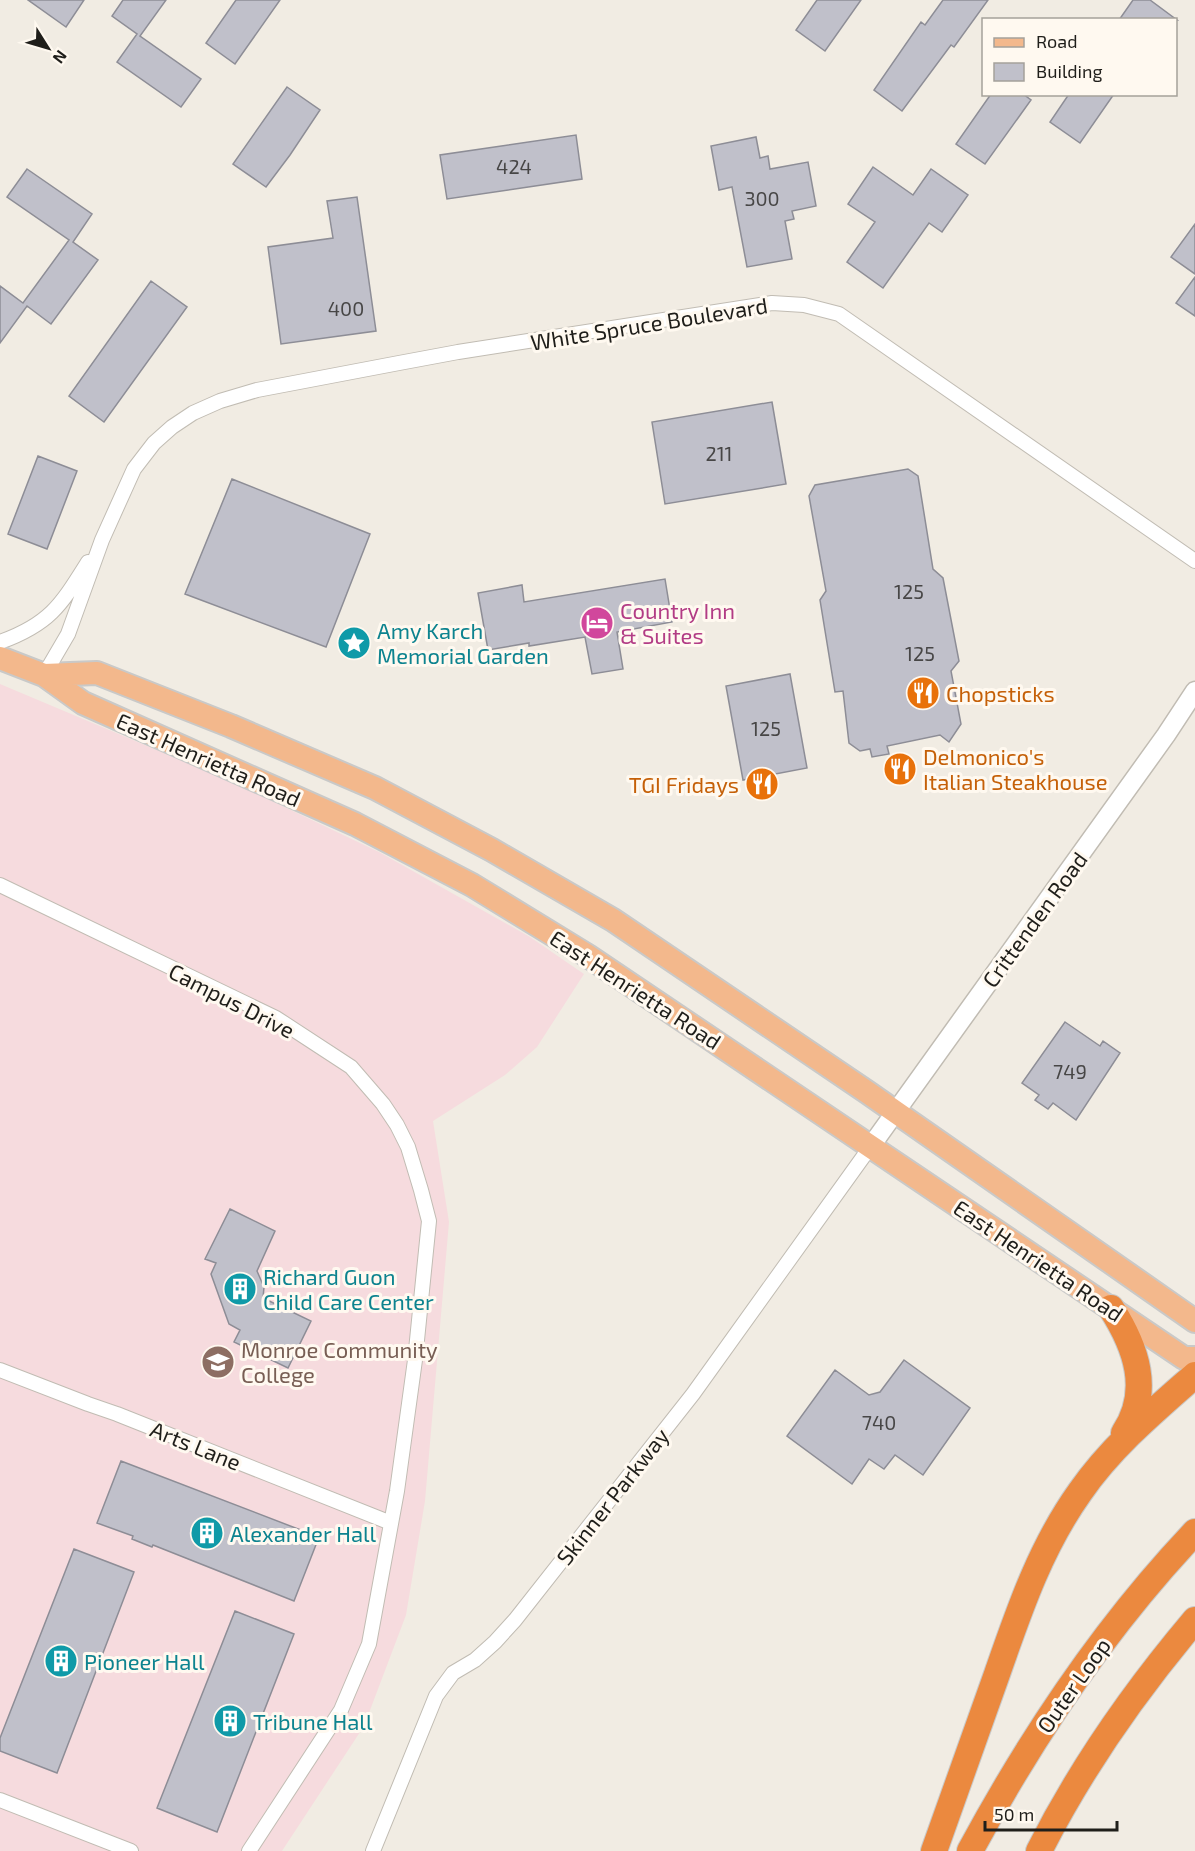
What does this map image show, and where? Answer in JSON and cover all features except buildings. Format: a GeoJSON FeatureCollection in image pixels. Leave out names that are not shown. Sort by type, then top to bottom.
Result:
{"type":"FeatureCollection","features":[{"type":"Feature","properties":{"kind":"highway"},"geometry":{"type":"LineString","coordinates":[[934,1851],[1031,1579],[1063,1518],[1081,1490],[1128,1428],[1135,1412],[1139,1395],[1139,1371],[1135,1356],[1110,1308]]}},
{"type":"Feature","properties":{"kind":"highway"},"geometry":{"type":"LineString","coordinates":[[1100,1467],[1144,1421],[1195,1375]]}},
{"type":"Feature","properties":{"kind":"highway","name":"Outer Loop"},"geometry":{"type":"LineString","coordinates":[[970,1851],[1021,1762],[1070,1687],[1128,1608],[1195,1532]]}},
{"type":"Feature","properties":{"kind":"highway"},"geometry":{"type":"LineString","coordinates":[[1039,1851],[1109,1734],[1146,1680],[1195,1620]]}},
{"type":"Feature","properties":{"kind":"main road","name":"East Henrietta Road"},"geometry":{"type":"LineString","coordinates":[[0,658],[44,675],[83,703],[355,824],[472,885],[588,956],[1184,1358],[1195,1358]]}},
{"type":"Feature","properties":{"kind":"main road","name":"East Henrietta Road"},"geometry":{"type":"LineString","coordinates":[[44,675],[97,672],[231,726],[375,789],[492,850],[613,920],[897,1113],[1195,1321]]}},
{"type":"Feature","properties":{"kind":"street","name":"White Spruce Boulevard"},"geometry":{"type":"LineString","coordinates":[[44,675],[68,634],[102,540],[134,469],[141,458],[172,427],[193,413],[220,401],[257,390],[458,352],[772,303],[804,305],[839,314],[1195,561]]}},
{"type":"Feature","properties":{"kind":"street","name":"White Spruce Boulevard"},"geometry":{"type":"LineString","coordinates":[[0,642],[34,628],[62,604],[102,540]]}},
{"type":"Feature","properties":{"kind":"street","name":"Crittenden Road"},"geometry":{"type":"LineString","coordinates":[[871,1146],[897,1113],[1195,691]]}},
{"type":"Feature","properties":{"kind":"street","name":"Campus Drive"},"geometry":{"type":"LineString","coordinates":[[0,885],[276,1018],[351,1067],[383,1104],[397,1125],[416,1169],[429,1221],[415,1360],[391,1523],[369,1644],[341,1710],[249,1851]]}},
{"type":"Feature","properties":{"kind":"street","name":"Skinner Parkway"},"geometry":{"type":"LineString","coordinates":[[373,1851],[436,1695],[453,1673],[475,1660],[515,1620],[693,1394],[871,1146]]}},
{"type":"Feature","properties":{"kind":"street","name":"Arts Lane"},"geometry":{"type":"LineString","coordinates":[[0,1370],[391,1523]]}},
{"type":"Feature","properties":{"kind":"street"},"geometry":{"type":"LineString","coordinates":[[0,1800],[131,1851]]}},
{"type":"Feature","properties":{"kind":"shaded area","name":"Monroe Community College"},"geometry":{"type":"Polygon","coordinates":[[[0,684],[228,780],[379,852],[530,937],[584,974],[537,1047],[505,1075],[433,1121],[449,1222],[425,1501],[406,1615],[364,1726],[282,1851],[0,1851],[0,684]]]}},
{"type":"Feature","properties":{"kind":"place","name":"Country Inn & Suites"},"geometry":{"type":"Point","coordinates":[597,623]}},
{"type":"Feature","properties":{"kind":"place","name":"Amy Karch Memorial Garden"},"geometry":{"type":"Point","coordinates":[354,643]}},
{"type":"Feature","properties":{"kind":"place","name":"Chopsticks"},"geometry":{"type":"Point","coordinates":[923,693]}},
{"type":"Feature","properties":{"kind":"place","name":"Delmonico's Italian Steakhouse"},"geometry":{"type":"Point","coordinates":[900,769]}},
{"type":"Feature","properties":{"kind":"place","name":"TGI Fridays"},"geometry":{"type":"Point","coordinates":[762,784]}},
{"type":"Feature","properties":{"kind":"place","name":"Richard Guon Child Care Center"},"geometry":{"type":"Point","coordinates":[240,1289]}},
{"type":"Feature","properties":{"kind":"place","name":"Monroe Community College"},"geometry":{"type":"Point","coordinates":[218,1362]}},
{"type":"Feature","properties":{"kind":"place","name":"Alexander Hall"},"geometry":{"type":"Point","coordinates":[207,1533]}},
{"type":"Feature","properties":{"kind":"place","name":"Pioneer Hall"},"geometry":{"type":"Point","coordinates":[61,1661]}},
{"type":"Feature","properties":{"kind":"place","name":"Tribune Hall"},"geometry":{"type":"Point","coordinates":[230,1721]}}]}
